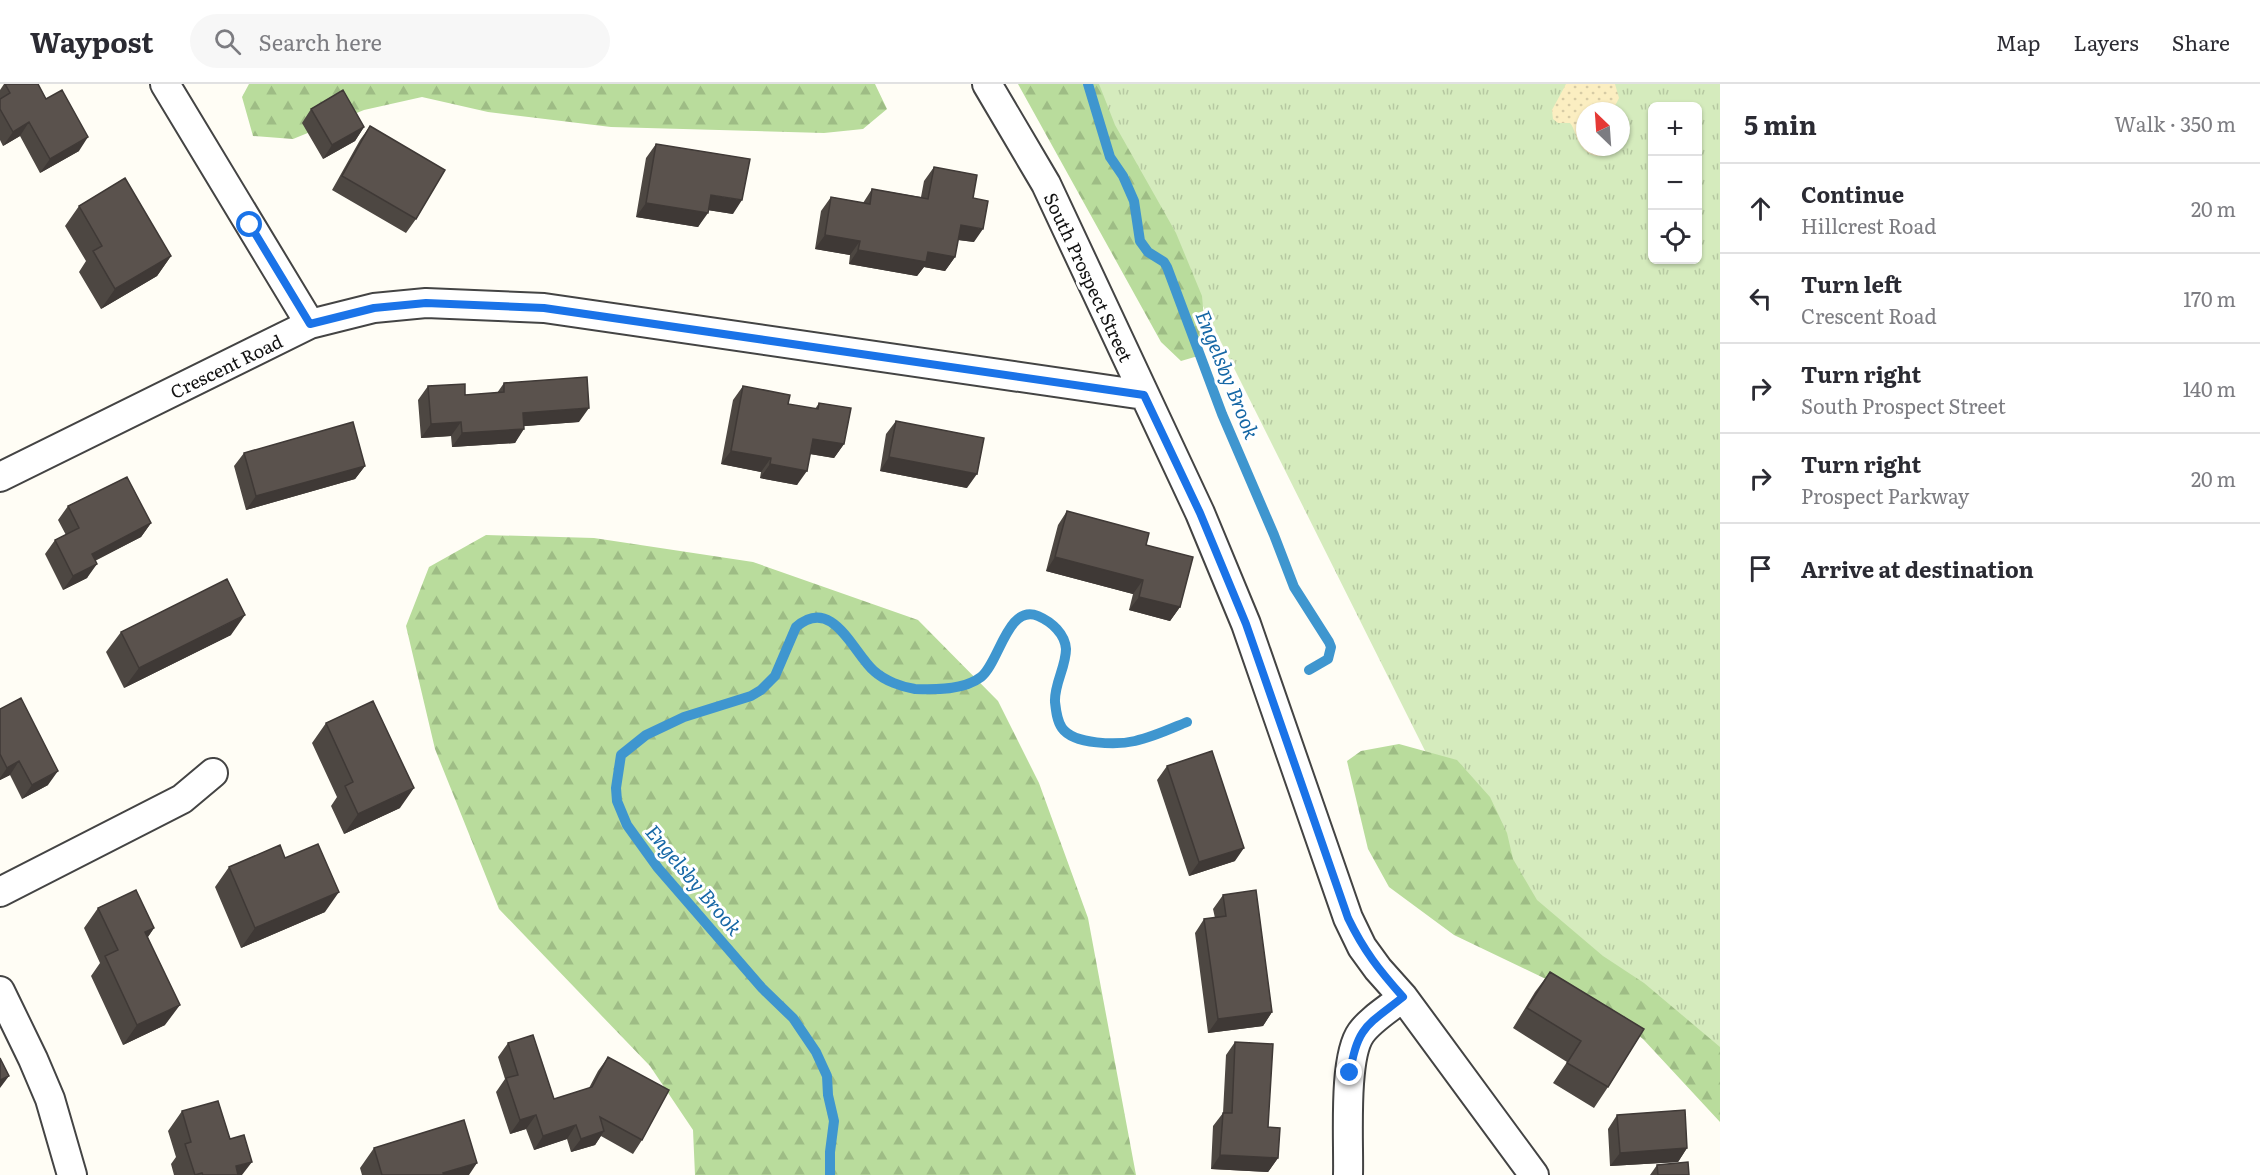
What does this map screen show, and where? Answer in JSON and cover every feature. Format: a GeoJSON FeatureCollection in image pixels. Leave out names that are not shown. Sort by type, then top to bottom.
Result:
{"type":"FeatureCollection","features":[{"type":"Feature","properties":{"kind":"street"},"geometry":{"type":"LineString","coordinates":[[165,84],[310,324]]}},
{"type":"Feature","properties":{"kind":"street","name":"South Prospect Street"},"geometry":{"type":"LineString","coordinates":[[987,84],[1046,184],[1200,513],[1246,624],[1348,918],[1362,947],[1403,997],[1534,1175]]}},
{"type":"Feature","properties":{"kind":"street","name":"Crescent Road"},"geometry":{"type":"LineString","coordinates":[[0,477],[310,324],[374,308],[426,303],[544,308],[1144,395]]}},
{"type":"Feature","properties":{"kind":"street"},"geometry":{"type":"LineString","coordinates":[[0,892],[182,799],[213,772]]}},
{"type":"Feature","properties":{"kind":"street"},"geometry":{"type":"LineString","coordinates":[[0,991],[50,1099],[72,1175]]}},
{"type":"Feature","properties":{"kind":"street"},"geometry":{"type":"LineString","coordinates":[[1348,1175],[1350,1073],[1356,1043],[1368,1025],[1403,997]]}},
{"type":"Feature","properties":{"kind":"green space"},"geometry":{"type":"Polygon","coordinates":[[[249,84],[875,84],[887,109],[863,129],[824,133],[611,127],[488,112],[422,97],[364,110],[293,139],[253,136],[242,97],[249,84]]]}},
{"type":"Feature","properties":{"kind":"green space"},"geometry":{"type":"Polygon","coordinates":[[[1018,84],[1099,84],[1115,125],[1176,233],[1202,296],[1206,340],[1198,356],[1181,361],[1161,342],[1018,84]]]}},
{"type":"Feature","properties":{"kind":"green space"},"geometry":{"type":"Polygon","coordinates":[[[1066,84],[1720,84],[1720,1085],[1470,841],[1178,256],[1066,84]]]}},
{"type":"Feature","properties":{"kind":"green space"},"geometry":{"type":"Polygon","coordinates":[[[486,535],[594,538],[753,562],[918,620],[998,701],[1039,783],[1088,918],[1136,1175],[695,1175],[693,1130],[650,1066],[499,909],[435,749],[406,626],[429,567],[486,535]]]}},
{"type":"Feature","properties":{"kind":"green space"},"geometry":{"type":"Polygon","coordinates":[[[1399,744],[1457,760],[1490,797],[1507,833],[1513,859],[1537,900],[1603,956],[1644,983],[1720,1047],[1720,1122],[1643,1039],[1598,1004],[1454,935],[1389,887],[1368,849],[1347,761],[1361,751],[1399,744]]]}},
{"type":"Feature","properties":{"kind":"sand"},"geometry":{"type":"Polygon","coordinates":[[[1566,84],[1615,84],[1619,98],[1617,102],[1576,102],[1576,136],[1570,123],[1558,123],[1553,119],[1552,110],[1566,84]]]}},
{"type":"Feature","properties":{"kind":"building"},"geometry":{"type":"Polygon","coordinates":[[[5,84],[38,84],[46,99],[62,90],[88,137],[50,159],[29,122],[13,132],[0,109],[0,99],[10,93],[5,84]]]}},
{"type":"Feature","properties":{"kind":"building"},"geometry":{"type":"Polygon","coordinates":[[[343,90],[364,127],[332,145],[311,109],[343,90]]]}},
{"type":"Feature","properties":{"kind":"building"},"geometry":{"type":"Polygon","coordinates":[[[370,126],[445,170],[416,219],[342,176],[370,126]]]}},
{"type":"Feature","properties":{"kind":"building"},"geometry":{"type":"Polygon","coordinates":[[[656,144],[750,159],[742,200],[711,195],[708,213],[646,203],[656,144]]]}},
{"type":"Feature","properties":{"kind":"building"},"geometry":{"type":"Polygon","coordinates":[[[934,167],[977,175],[973,198],[988,201],[983,229],[961,225],[955,257],[928,252],[926,262],[858,250],[860,241],[825,235],[831,197],[870,204],[872,189],[928,199],[934,167]]]}},
{"type":"Feature","properties":{"kind":"building"},"geometry":{"type":"Polygon","coordinates":[[[125,178],[171,256],[115,289],[93,251],[102,246],[79,206],[125,178]]]}},
{"type":"Feature","properties":{"kind":"building"},"geometry":{"type":"Polygon","coordinates":[[[587,377],[589,408],[523,413],[524,429],[462,433],[461,422],[431,424],[428,386],[465,384],[465,395],[504,392],[504,383],[587,377]]]}},
{"type":"Feature","properties":{"kind":"building"},"geometry":{"type":"Polygon","coordinates":[[[743,386],[790,395],[788,404],[818,409],[819,403],[851,408],[844,444],[813,439],[807,471],[770,464],[771,458],[731,451],[743,386]]]}},
{"type":"Feature","properties":{"kind":"building"},"geometry":{"type":"Polygon","coordinates":[[[896,421],[984,438],[977,474],[889,457],[896,421]]]}},
{"type":"Feature","properties":{"kind":"building"},"geometry":{"type":"Polygon","coordinates":[[[353,422],[365,466],[256,496],[244,453],[353,422]]]}},
{"type":"Feature","properties":{"kind":"building"},"geometry":{"type":"Polygon","coordinates":[[[127,477],[151,523],[92,554],[97,564],[73,576],[55,540],[79,528],[68,506],[127,477]]]}},
{"type":"Feature","properties":{"kind":"building"},"geometry":{"type":"Polygon","coordinates":[[[1067,511],[1149,533],[1146,545],[1193,557],[1180,607],[1139,597],[1143,580],[1055,557],[1067,511]]]}},
{"type":"Feature","properties":{"kind":"building"},"geometry":{"type":"Polygon","coordinates":[[[227,579],[245,615],[139,668],[121,632],[227,579]]]}},
{"type":"Feature","properties":{"kind":"building"},"geometry":{"type":"Polygon","coordinates":[[[21,698],[58,771],[32,785],[19,761],[7,768],[0,754],[0,709],[21,698]]]}},
{"type":"Feature","properties":{"kind":"building"},"geometry":{"type":"Polygon","coordinates":[[[373,701],[414,788],[358,814],[345,786],[353,782],[326,723],[373,701]]]}},
{"type":"Feature","properties":{"kind":"building"},"geometry":{"type":"Polygon","coordinates":[[[1212,751],[1244,848],[1199,862],[1167,766],[1212,751]]]}},
{"type":"Feature","properties":{"kind":"building"},"geometry":{"type":"Polygon","coordinates":[[[318,844],[339,892],[255,928],[229,867],[280,845],[285,858],[318,844]]]}},
{"type":"Feature","properties":{"kind":"building"},"geometry":{"type":"Polygon","coordinates":[[[136,890],[154,928],[145,932],[180,1005],[137,1025],[105,956],[118,950],[98,908],[136,890]]]}},
{"type":"Feature","properties":{"kind":"building"},"geometry":{"type":"Polygon","coordinates":[[[1256,890],[1272,1012],[1218,1019],[1204,919],[1226,916],[1223,895],[1256,890]]]}},
{"type":"Feature","properties":{"kind":"building"},"geometry":{"type":"Polygon","coordinates":[[[1550,972],[1644,1029],[1608,1087],[1567,1063],[1581,1041],[1527,1008],[1550,972]]]}},
{"type":"Feature","properties":{"kind":"building"},"geometry":{"type":"Polygon","coordinates":[[[533,1035],[554,1099],[592,1087],[608,1057],[669,1090],[642,1140],[600,1117],[604,1131],[581,1139],[576,1125],[543,1136],[536,1115],[520,1120],[506,1078],[518,1075],[508,1043],[533,1035]]]}},
{"type":"Feature","properties":{"kind":"building"},"geometry":{"type":"Polygon","coordinates":[[[1235,1042],[1273,1044],[1268,1127],[1280,1128],[1278,1158],[1220,1155],[1223,1113],[1232,1113],[1235,1042]]]}},
{"type":"Feature","properties":{"kind":"building"},"geometry":{"type":"Polygon","coordinates":[[[0,1058],[9,1076],[0,1080],[0,1058]]]}},
{"type":"Feature","properties":{"kind":"building"},"geometry":{"type":"Polygon","coordinates":[[[218,1101],[230,1139],[244,1135],[252,1162],[236,1166],[238,1175],[203,1175],[202,1173],[195,1175],[185,1144],[191,1142],[182,1111],[218,1101]]]}},
{"type":"Feature","properties":{"kind":"building"},"geometry":{"type":"Polygon","coordinates":[[[1685,1110],[1687,1148],[1620,1153],[1617,1115],[1685,1110]]]}},
{"type":"Feature","properties":{"kind":"building"},"geometry":{"type":"Polygon","coordinates":[[[464,1120],[477,1163],[443,1173],[444,1175],[382,1175],[374,1148],[464,1120]]]}},
{"type":"Feature","properties":{"kind":"building"},"geometry":{"type":"Polygon","coordinates":[[[1688,1162],[1689,1175],[1658,1175],[1657,1165],[1688,1162]]]}},
{"type":"Feature","properties":{"kind":"waterway","name":"Engelsby Brook"},"geometry":{"type":"LineString","coordinates":[[1088,84],[1110,157],[1123,176],[1134,201],[1140,241],[1148,252],[1164,262],[1167,267],[1222,414],[1294,587],[1331,647],[1328,659],[1309,670]]}},
{"type":"Feature","properties":{"kind":"waterway","name":"Engelsby Brook"},"geometry":{"type":"LineString","coordinates":[[830,1175],[834,1121],[828,1095],[827,1076],[816,1052],[793,1018],[762,988],[658,868],[627,825],[617,801],[616,788],[621,755],[646,735],[684,717],[751,696],[761,690],[775,676],[796,627],[809,619],[821,618],[841,630],[866,663],[883,678],[910,688],[932,689],[958,687],[981,677],[1005,636],[1019,618],[1028,614],[1038,616],[1057,629],[1065,644],[1064,662],[1056,689],[1055,702],[1059,722],[1068,734],[1086,741],[1127,742],[1148,737],[1187,722]]}},
{"type":"Feature","properties":{"kind":"route"},"geometry":{"type":"LineString","coordinates":[[250,225],[310,324],[374,308],[426,303],[473,303],[544,308],[1144,395],[1200,513],[1246,624],[1348,918],[1362,947],[1403,997],[1361,1033],[1356,1043],[1350,1073]]}}]}
